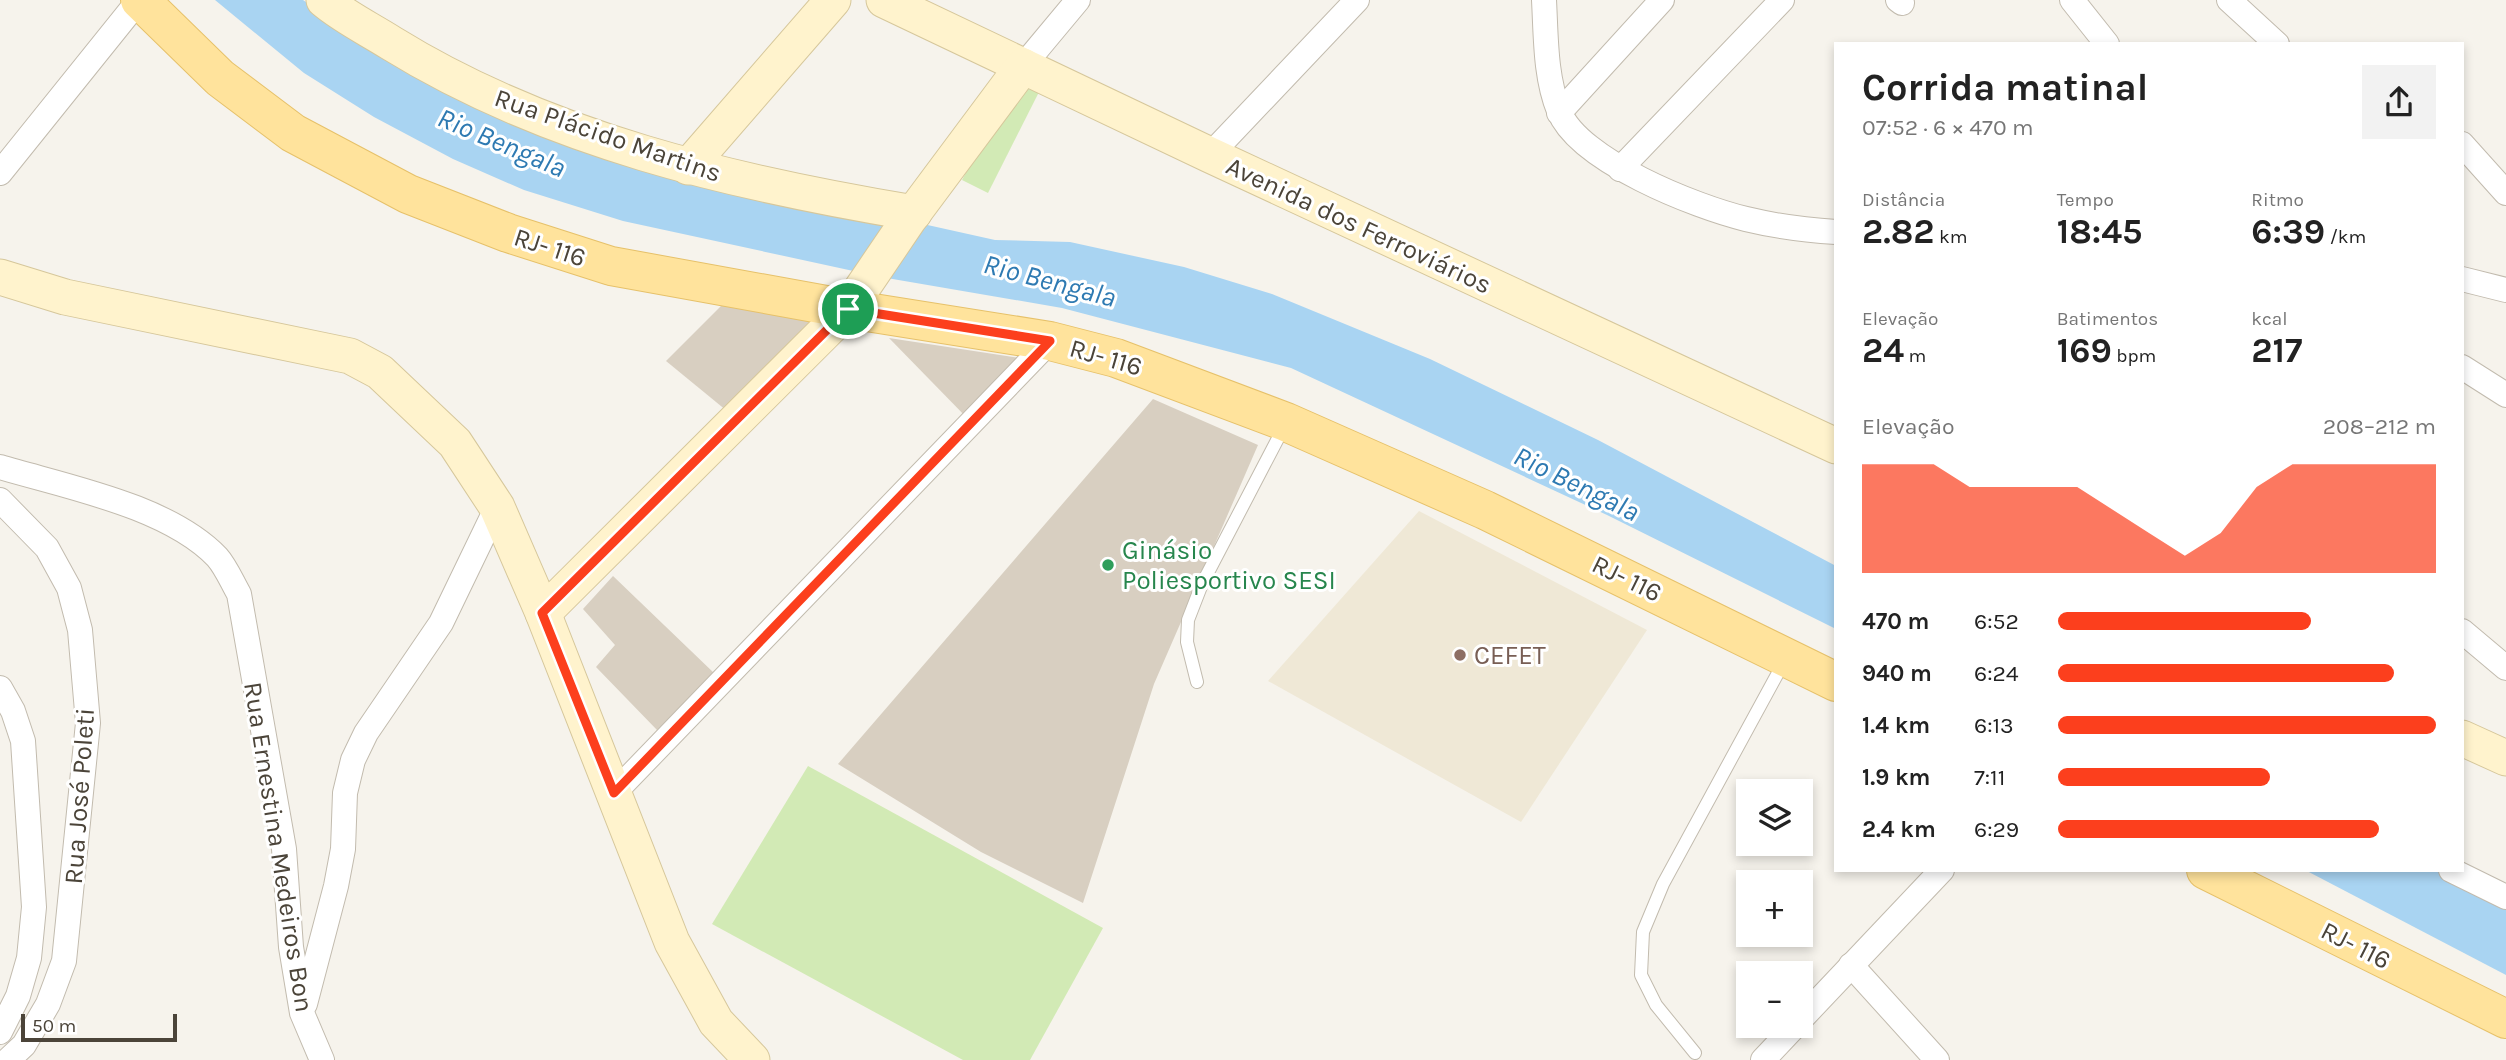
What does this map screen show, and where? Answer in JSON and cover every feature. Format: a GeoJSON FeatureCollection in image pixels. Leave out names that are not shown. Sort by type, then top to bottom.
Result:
{"type":"FeatureCollection","features":[{"type":"Feature","properties":{"kind":"main road","name":"RJ- 116"},"geometry":{"type":"LineString","coordinates":[[139,0],[220,78],[293,133],[408,194],[508,233],[611,266],[854,300],[1050,341],[1116,358],[1286,422],[1485,510],[1834,681]]}},
{"type":"Feature","properties":{"kind":"main road","name":"Rua Plácido Martins"},"geometry":{"type":"LineString","coordinates":[[324,0],[428,66],[512,108],[688,167],[912,216]]}},
{"type":"Feature","properties":{"kind":"main road"},"geometry":{"type":"LineString","coordinates":[[688,167],[833,0]]}},
{"type":"Feature","properties":{"kind":"main road","name":"Avenida dos Ferroviários"},"geometry":{"type":"LineString","coordinates":[[884,0],[1834,445]]}},
{"type":"Feature","properties":{"kind":"main road"},"geometry":{"type":"LineString","coordinates":[[542,613],[854,300],[912,216],[1023,66]]}},
{"type":"Feature","properties":{"kind":"main road"},"geometry":{"type":"LineString","coordinates":[[0,277],[65,297],[328,350],[366,363],[380,372],[455,443],[497,507],[542,613],[671,942],[716,1022],[752,1060]]}},
{"type":"Feature","properties":{"kind":"main road"},"geometry":{"type":"LineString","coordinates":[[2464,739],[2506,758]]}},
{"type":"Feature","properties":{"kind":"main road","name":"RJ- 116"},"geometry":{"type":"LineString","coordinates":[[2210,872],[2506,1019]]}},
{"type":"Feature","properties":{"kind":"street"},"geometry":{"type":"LineString","coordinates":[[0,173],[139,0]]}},
{"type":"Feature","properties":{"kind":"street"},"geometry":{"type":"LineString","coordinates":[[1023,66],[1078,0]]}},
{"type":"Feature","properties":{"kind":"street"},"geometry":{"type":"LineString","coordinates":[[1210,155],[1357,0]]}},
{"type":"Feature","properties":{"kind":"street"},"geometry":{"type":"LineString","coordinates":[[1544,0],[1548,60],[1559,113],[1580,139],[1620,169],[1679,195],[1743,218],[1806,230],[1834,232]]}},
{"type":"Feature","properties":{"kind":"street"},"geometry":{"type":"LineString","coordinates":[[1559,113],[1662,0]]}},
{"type":"Feature","properties":{"kind":"street"},"geometry":{"type":"LineString","coordinates":[[1620,169],[1782,0]]}},
{"type":"Feature","properties":{"kind":"street"},"geometry":{"type":"LineString","coordinates":[[2072,0],[2105,42]]}},
{"type":"Feature","properties":{"kind":"street"},"geometry":{"type":"LineString","coordinates":[[2229,0],[2275,42]]}},
{"type":"Feature","properties":{"kind":"street"},"geometry":{"type":"LineString","coordinates":[[2464,146],[2506,193]]}},
{"type":"Feature","properties":{"kind":"street"},"geometry":{"type":"LineString","coordinates":[[2464,280],[2506,290]]}},
{"type":"Feature","properties":{"kind":"street"},"geometry":{"type":"LineString","coordinates":[[614,793],[1050,341]]}},
{"type":"Feature","properties":{"kind":"street"},"geometry":{"type":"LineString","coordinates":[[2464,368],[2506,395]]}},
{"type":"Feature","properties":{"kind":"street","name":"Rua Ernestina Medeiros Bon"},"geometry":{"type":"LineString","coordinates":[[0,467],[143,510],[187,532],[218,558],[239,594],[284,849],[291,947],[302,1013],[318,1052]]}},
{"type":"Feature","properties":{"kind":"street","name":"Rua José Poleti"},"geometry":{"type":"LineString","coordinates":[[0,500],[47,548],[69,588],[80,631],[88,723],[64,961],[48,1004],[24,1045],[8,1060]]}},
{"type":"Feature","properties":{"kind":"street"},"geometry":{"type":"LineString","coordinates":[[302,1013],[336,886],[343,849],[345,793],[353,760],[366,733],[441,623],[497,507]]}},
{"type":"Feature","properties":{"kind":"street"},"geometry":{"type":"LineString","coordinates":[[2464,633],[2506,668]]}},
{"type":"Feature","properties":{"kind":"street"},"geometry":{"type":"LineString","coordinates":[[0,688],[13,712],[23,741],[34,907],[29,958],[18,996],[0,1032]]}},
{"type":"Feature","properties":{"kind":"street"},"geometry":{"type":"LineString","coordinates":[[1813,1007],[1940,872]]}},
{"type":"Feature","properties":{"kind":"street"},"geometry":{"type":"LineString","coordinates":[[2455,872],[2506,897]]}},
{"type":"Feature","properties":{"kind":"street"},"geometry":{"type":"LineString","coordinates":[[1851,965],[1937,1060]]}},
{"type":"Feature","properties":{"kind":"street"},"geometry":{"type":"LineString","coordinates":[[1763,1060],[1784,1038]]}},
{"type":"Feature","properties":{"kind":"lane"},"geometry":{"type":"LineString","coordinates":[[1197,682],[1187,642],[1188,620],[1202,584],[1286,422]]}},
{"type":"Feature","properties":{"kind":"lane"},"geometry":{"type":"LineString","coordinates":[[1695,1053],[1656,1005],[1641,975],[1643,932],[1663,884],[1786,657]]}},
{"type":"Feature","properties":{"kind":"shaded area","name":"CEFET"},"geometry":{"type":"Polygon","coordinates":[[[1419,511],[1647,630],[1521,822],[1268,681],[1419,511]]]}},
{"type":"Feature","properties":{"kind":"green space"},"geometry":{"type":"Polygon","coordinates":[[[1013,85],[1039,92],[988,193],[962,180],[1013,85]]]}},
{"type":"Feature","properties":{"kind":"green space"},"geometry":{"type":"Polygon","coordinates":[[[808,766],[1103,928],[1030,1060],[963,1060],[712,924],[808,766]]]}},
{"type":"Feature","properties":{"kind":"water","name":"Rio Bengala"},"geometry":{"type":"Polygon","coordinates":[[[215,0],[303,0],[394,62],[833,204],[995,240],[1070,242],[1184,267],[1272,294],[1430,359],[1598,440],[1834,565],[1834,628],[1607,515],[1291,368],[1062,308],[881,277],[623,221],[524,190],[453,159],[374,117],[304,73],[215,0]]]}},
{"type":"Feature","properties":{"kind":"water"},"geometry":{"type":"Polygon","coordinates":[[[2309,872],[2447,872],[2506,902],[2506,975],[2309,872]]]}},
{"type":"Feature","properties":{"kind":"building"},"geometry":{"type":"Polygon","coordinates":[[[731,296],[801,312],[814,326],[727,411],[666,361],[731,296]]]}},
{"type":"Feature","properties":{"kind":"building"},"geometry":{"type":"Polygon","coordinates":[[[889,338],[1020,358],[970,421],[889,338]]]}},
{"type":"Feature","properties":{"kind":"building","name":"Ginásio Poliesportivo SESI"},"geometry":{"type":"Polygon","coordinates":[[[1153,399],[1258,445],[1154,684],[1083,903],[981,852],[838,764],[1153,399]]]}},
{"type":"Feature","properties":{"kind":"building"},"geometry":{"type":"Polygon","coordinates":[[[613,576],[715,674],[657,730],[596,667],[615,645],[583,609],[613,576]]]}},
{"type":"Feature","properties":{"kind":"place","name":"Ginásio Poliesportivo SESI"},"geometry":{"type":"Point","coordinates":[1108,565]}},
{"type":"Feature","properties":{"kind":"place","name":"CEFET"},"geometry":{"type":"Point","coordinates":[1460,655]}},
{"type":"Feature","properties":{"kind":"route"},"geometry":{"type":"LineString","coordinates":[[848,309],[1050,341],[614,793],[542,613],[848,309]]}}]}
